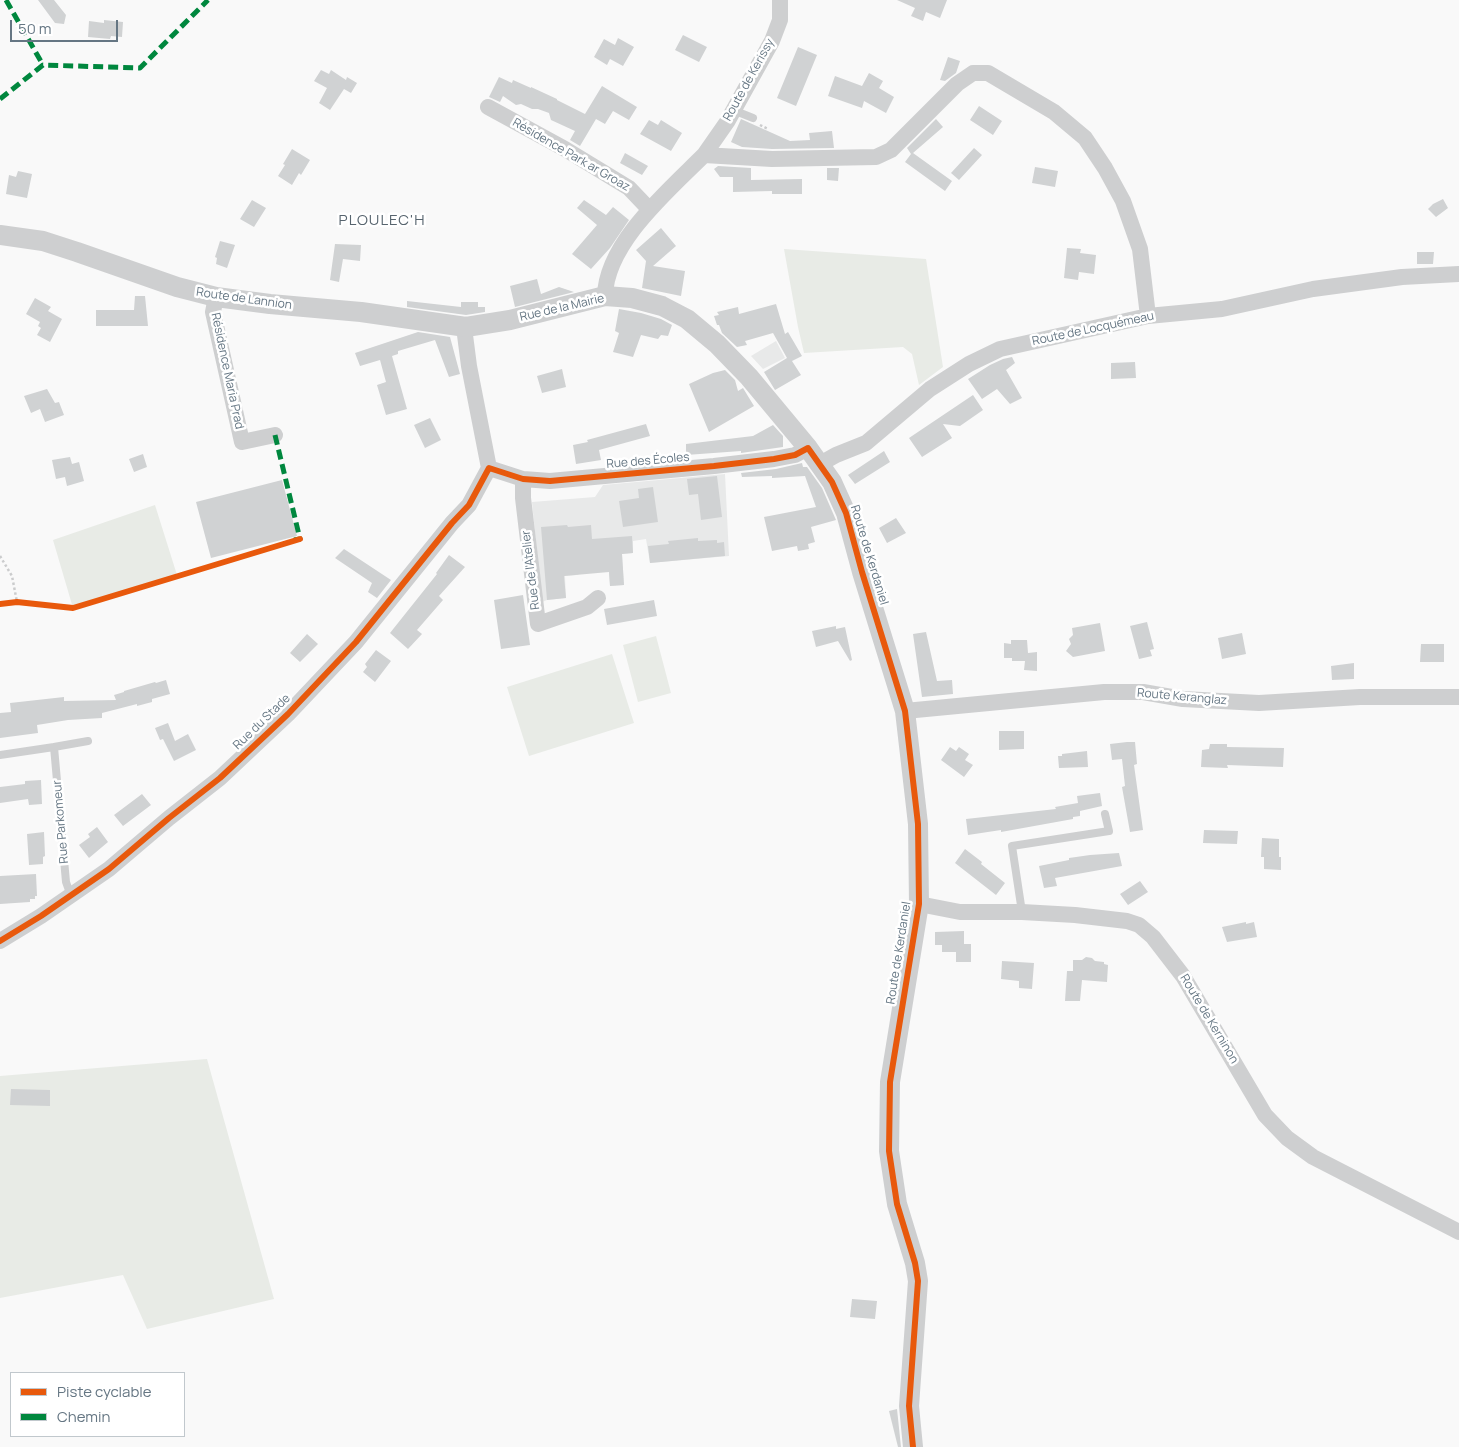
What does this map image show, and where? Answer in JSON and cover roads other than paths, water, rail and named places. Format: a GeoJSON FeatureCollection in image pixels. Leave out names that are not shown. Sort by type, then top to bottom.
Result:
{"type":"FeatureCollection","features":[{"type":"Feature","properties":{"kind":"street","name":"Route de Kerissy"},"geometry":{"type":"LineString","coordinates":[[605,296],[605,286],[616,254],[649,209],[704,155],[733,110],[772,41],[780,20],[780,0]]}},
{"type":"Feature","properties":{"kind":"street"},"geometry":{"type":"LineString","coordinates":[[704,155],[772,159],[876,156],[891,150],[957,84],[973,73],[988,73],[1054,112],[1085,138],[1105,168],[1123,201],[1140,249],[1148,316]]}},
{"type":"Feature","properties":{"kind":"street","name":"Résidence Park ar Groaz"},"geometry":{"type":"LineString","coordinates":[[488,107],[565,149],[629,188],[649,209]]}},
{"type":"Feature","properties":{"kind":"street","name":"Route de Lannion"},"geometry":{"type":"LineString","coordinates":[[0,234],[51,244],[177,287],[216,296],[270,304],[361,312],[466,327]]}},
{"type":"Feature","properties":{"kind":"street","name":"Route de Locquémeau"},"geometry":{"type":"LineString","coordinates":[[820,464],[836,455],[866,443],[930,389],[970,364],[1000,349],[1148,316],[1222,309],[1313,289],[1402,277],[1459,274]]}},
{"type":"Feature","properties":{"kind":"street","name":"Résidence Maria Prad"},"geometry":{"type":"LineString","coordinates":[[216,296],[213,312],[242,442],[274,435]]}},
{"type":"Feature","properties":{"kind":"street","name":"Rue de la Mairie"},"geometry":{"type":"LineString","coordinates":[[466,327],[510,320],[605,296],[632,298],[662,306],[686,319],[716,344],[749,377],[808,448]]}},
{"type":"Feature","properties":{"kind":"street"},"geometry":{"type":"LineString","coordinates":[[466,327],[465,335],[469,366],[489,468]]}},
{"type":"Feature","properties":{"kind":"street","name":"Route de Kerdaniel"},"geometry":{"type":"LineString","coordinates":[[808,448],[832,482],[846,513],[862,572],[905,711],[918,824],[919,904],[890,1082],[889,1134],[891,1170],[897,1204],[915,1263],[918,1281],[909,1406],[912,1447]]}},
{"type":"Feature","properties":{"kind":"street","name":"Rue des Écoles"},"geometry":{"type":"LineString","coordinates":[[489,468],[523,479],[550,481],[714,466],[795,455],[808,448]]}},
{"type":"Feature","properties":{"kind":"street","name":"Rue du Stade"},"geometry":{"type":"LineString","coordinates":[[0,941],[41,916],[109,869],[220,778],[288,714],[356,642],[452,523],[469,505],[489,468]]}},
{"type":"Feature","properties":{"kind":"street","name":"Rue de l'Atelier"},"geometry":{"type":"LineString","coordinates":[[523,479],[523,498],[538,624],[587,607],[598,598]]}},
{"type":"Feature","properties":{"kind":"street","name":"Route Keranglaz"},"geometry":{"type":"LineString","coordinates":[[905,711],[1114,692],[1143,692],[1183,700],[1259,703],[1360,697],[1459,697]]}},
{"type":"Feature","properties":{"kind":"street","name":"Route de Kerninon"},"geometry":{"type":"LineString","coordinates":[[919,904],[960,912],[1022,912],[1075,915],[1128,921],[1139,926],[1153,937],[1183,976],[1265,1115],[1287,1138],[1313,1158],[1459,1232]]}},
{"type":"Feature","properties":{"kind":"lane"},"geometry":{"type":"LineString","coordinates":[[733,110],[752,118]]}},
{"type":"Feature","properties":{"kind":"lane"},"geometry":{"type":"LineString","coordinates":[[0,755],[88,741]]}},
{"type":"Feature","properties":{"kind":"lane","name":"Rue Parkomeur"},"geometry":{"type":"LineString","coordinates":[[54,747],[66,882],[71,896]]}},
{"type":"Feature","properties":{"kind":"lane"},"geometry":{"type":"LineString","coordinates":[[1022,912],[1012,846],[1109,831],[1105,814]]}},
{"type":"Feature","properties":{"kind":"district","name":"PLOULEC'H"},"geometry":{"type":"Point","coordinates":[382,221]}}]}
